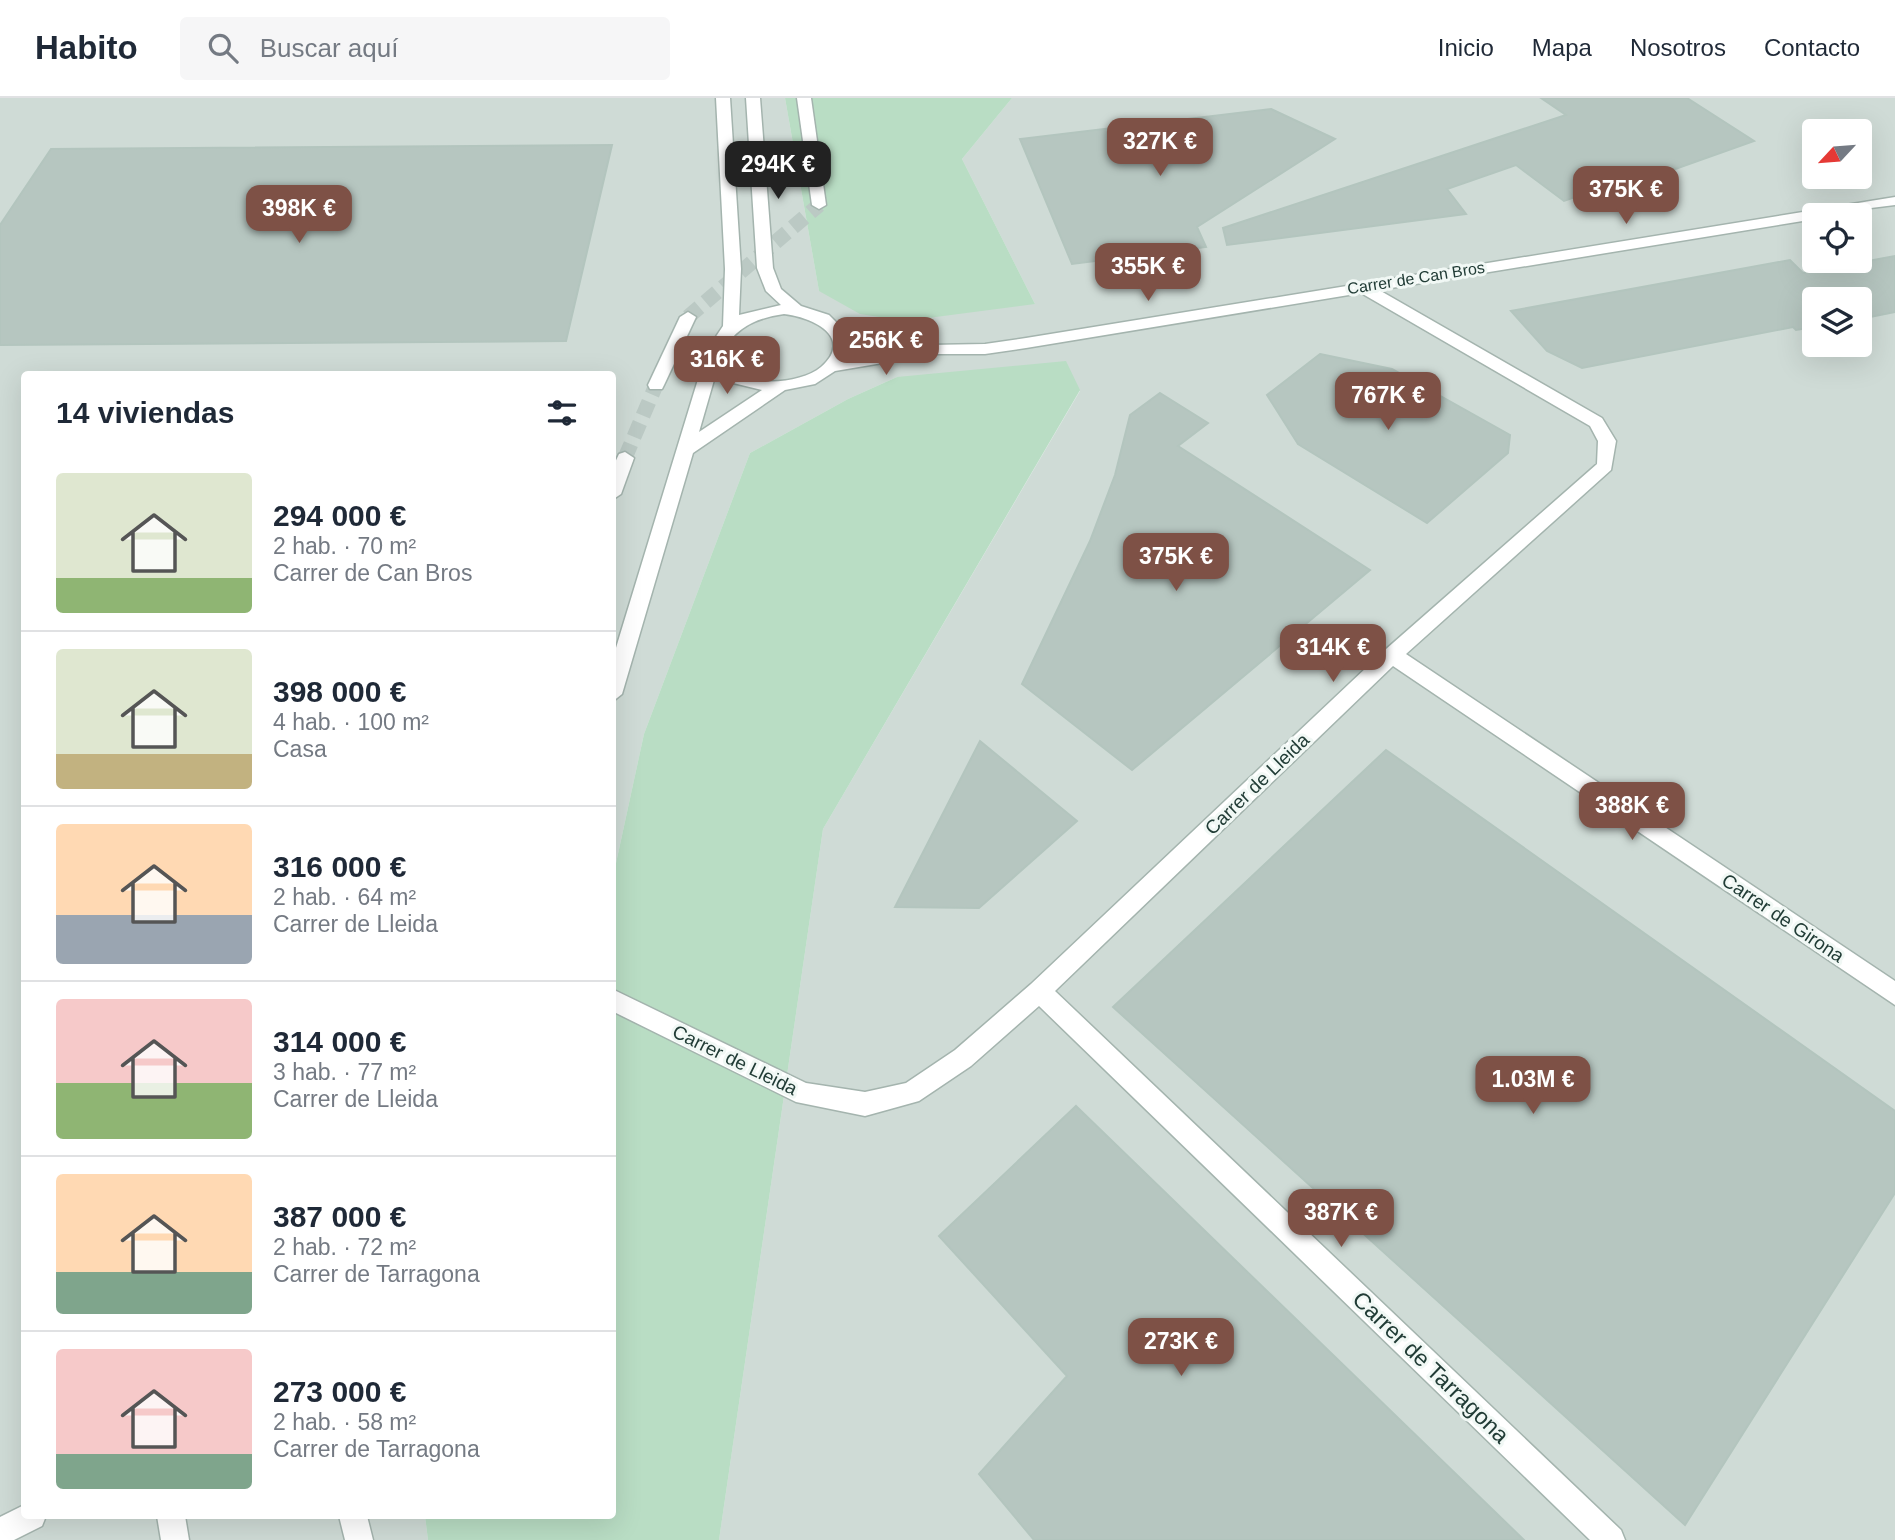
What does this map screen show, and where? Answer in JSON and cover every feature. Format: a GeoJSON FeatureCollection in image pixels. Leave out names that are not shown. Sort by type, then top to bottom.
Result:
{"type":"FeatureCollection","features":[{"type":"Feature","properties":{"kind":"street"},"geometry":{"type":"LineString","coordinates":[[723,98],[733,269],[731,326]]}},
{"type":"Feature","properties":{"kind":"street"},"geometry":{"type":"LineString","coordinates":[[753,98],[765,268],[774,291],[795,309]]}},
{"type":"Feature","properties":{"kind":"street"},"geometry":{"type":"LineString","coordinates":[[804,98],[819,205]]}},
{"type":"Feature","properties":{"kind":"street","name":"Carrer de Can Bros"},"geometry":{"type":"LineString","coordinates":[[830,368],[936,349],[999,347],[1895,201]]}},
{"type":"Feature","properties":{"kind":"street","name":"Carrer de Lleida"},"geometry":{"type":"LineString","coordinates":[[616,1001],[804,1094],[865,1104],[911,1093],[963,1058],[1039,991],[1392,655],[1605,466],[1607,441],[1596,422],[1362,287]]}},
{"type":"Feature","properties":{"kind":"street"},"geometry":{"type":"LineString","coordinates":[[616,681],[715,350],[720,336],[731,326],[759,312],[795,309],[811,313],[837,330],[839,351],[830,368],[804,382],[779,387],[756,386],[736,380],[721,369],[715,350]]}},
{"type":"Feature","properties":{"kind":"street"},"geometry":{"type":"LineString","coordinates":[[656,385],[688,317]]}},
{"type":"Feature","properties":{"kind":"street","name":"Carrer de Can Bros"},"geometry":{"type":"LineString","coordinates":[[837,330],[936,349]]}},
{"type":"Feature","properties":{"kind":"street"},"geometry":{"type":"LineString","coordinates":[[685,450],[779,387]]}},
{"type":"Feature","properties":{"kind":"street"},"geometry":{"type":"LineString","coordinates":[[616,483],[625,458]]}},
{"type":"Feature","properties":{"kind":"street","name":"Carrer de Girona"},"geometry":{"type":"LineString","coordinates":[[1392,655],[1895,994]]}},
{"type":"Feature","properties":{"kind":"street","name":"Carrer de Tarragona"},"geometry":{"type":"LineString","coordinates":[[1039,991],[1611,1540]]}},
{"type":"Feature","properties":{"kind":"street"},"geometry":{"type":"LineString","coordinates":[[0,1532],[26,1519]]}},
{"type":"Feature","properties":{"kind":"street"},"geometry":{"type":"LineString","coordinates":[[172,1519],[175,1540]]}},
{"type":"Feature","properties":{"kind":"street"},"geometry":{"type":"LineString","coordinates":[[354,1519],[359,1540]]}},
{"type":"Feature","properties":{"kind":"shaded area"},"geometry":{"type":"Polygon","coordinates":[[[0,98],[785,98],[819,291],[1035,304],[962,159],[1012,98],[1895,98],[1895,1540],[719,1540],[823,829],[1080,391],[897,377],[848,399],[750,453],[644,734],[616,863],[616,371],[21,371],[21,1519],[425,1519],[428,1540],[0,1540],[0,98]]]}},
{"type":"Feature","properties":{"kind":"green space"},"geometry":{"type":"Polygon","coordinates":[[[785,98],[1012,98],[962,159],[1035,304],[905,321],[860,314],[819,291],[785,98]]]}},
{"type":"Feature","properties":{"kind":"green space"},"geometry":{"type":"Polygon","coordinates":[[[1066,361],[1080,390],[823,829],[719,1540],[428,1540],[425,1519],[616,1519],[616,863],[644,734],[750,453],[848,399],[897,377],[1066,361]]]}},
{"type":"Feature","properties":{"kind":"building"},"geometry":{"type":"Polygon","coordinates":[[[1541,98],[1687,98],[1754,141],[1644,180],[1638,175],[1564,201],[1516,165],[1447,189],[1466,214],[1227,245],[1223,228],[1566,115],[1541,98]]]}},
{"type":"Feature","properties":{"kind":"building"},"geometry":{"type":"Polygon","coordinates":[[[1271,109],[1335,139],[1197,227],[1206,247],[1072,264],[1020,139],[1271,109]]]}},
{"type":"Feature","properties":{"kind":"building"},"geometry":{"type":"Polygon","coordinates":[[[612,145],[566,341],[0,345],[0,225],[51,149],[612,145]]]}},
{"type":"Feature","properties":{"kind":"building"},"geometry":{"type":"Polygon","coordinates":[[[1895,256],[1895,312],[1872,317],[1872,287],[1802,287],[1802,329],[1796,330],[1793,327],[1582,368],[1547,351],[1511,311],[1790,260],[1802,273],[1872,273],[1872,260],[1895,256]]]}},
{"type":"Feature","properties":{"kind":"building"},"geometry":{"type":"Polygon","coordinates":[[[1320,354],[1392,369],[1510,435],[1508,453],[1427,523],[1298,444],[1267,395],[1320,354]]]}},
{"type":"Feature","properties":{"kind":"building"},"geometry":{"type":"Polygon","coordinates":[[[1160,393],[1208,423],[1178,446],[1370,570],[1132,770],[1022,684],[1090,541],[1115,475],[1130,415],[1160,393]]]}},
{"type":"Feature","properties":{"kind":"building"},"geometry":{"type":"Polygon","coordinates":[[[980,741],[1077,821],[979,908],[895,907],[980,741]]]}},
{"type":"Feature","properties":{"kind":"building"},"geometry":{"type":"Polygon","coordinates":[[[1386,750],[1895,1111],[1895,1193],[1685,1525],[1113,1007],[1386,750]]]}},
{"type":"Feature","properties":{"kind":"building"},"geometry":{"type":"Polygon","coordinates":[[[1076,1106],[1524,1540],[1034,1540],[979,1474],[1067,1376],[939,1236],[1076,1106]]]}},
{"type":"Feature","properties":{"kind":"tunnel"},"geometry":{"type":"LineString","coordinates":[[688,317],[819,205]]}},
{"type":"Feature","properties":{"kind":"tunnel"},"geometry":{"type":"LineString","coordinates":[[625,458],[656,385]]}}]}
